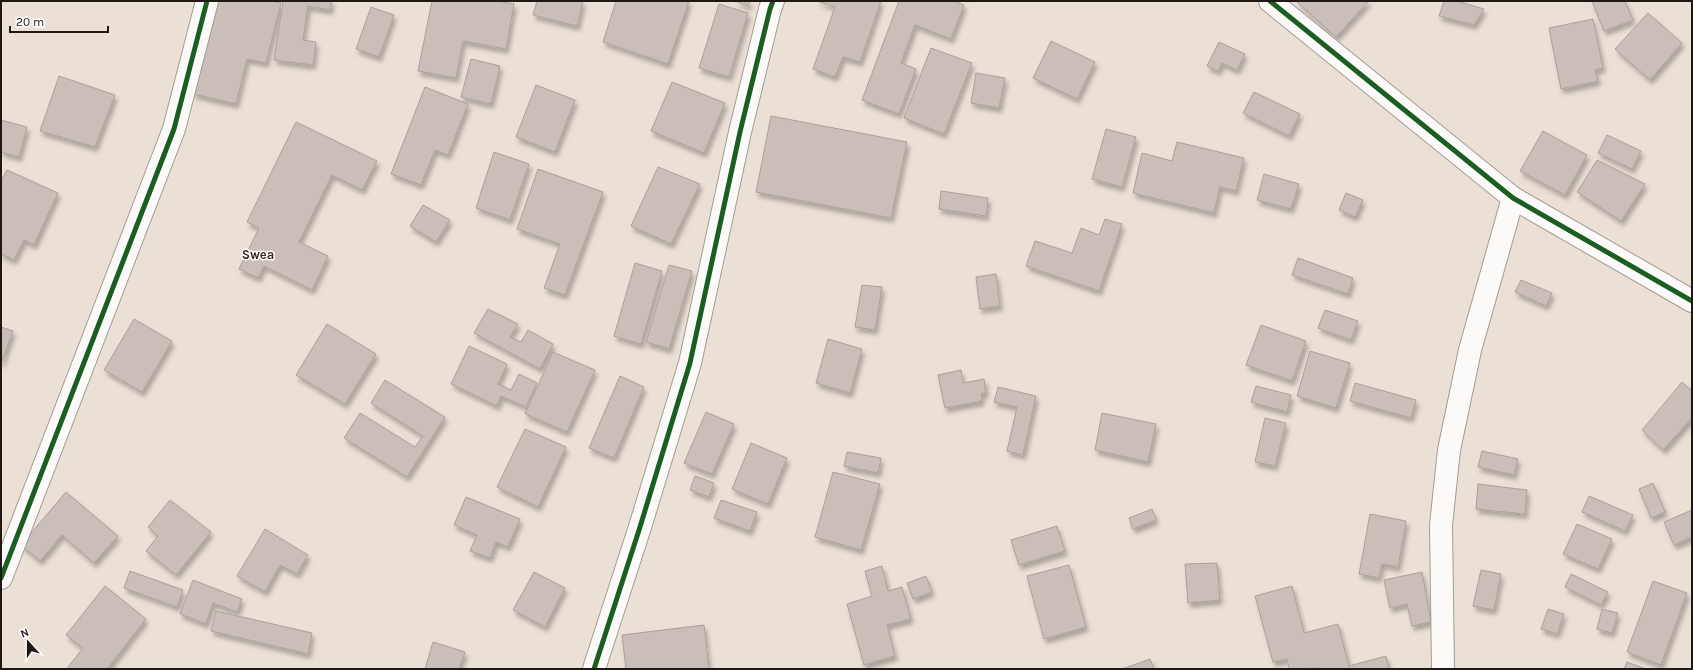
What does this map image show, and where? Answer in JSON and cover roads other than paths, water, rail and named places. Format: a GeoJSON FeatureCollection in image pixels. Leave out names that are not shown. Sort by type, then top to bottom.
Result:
{"type":"FeatureCollection","features":[{"type":"Feature","properties":{"kind":"street"},"geometry":{"type":"LineString","coordinates":[[1,578],[174,129],[207,1]]}},
{"type":"Feature","properties":{"kind":"street"},"geometry":{"type":"LineString","coordinates":[[594,669],[640,527],[690,363],[740,132],[773,1]]}},
{"type":"Feature","properties":{"kind":"street"},"geometry":{"type":"LineString","coordinates":[[1270,1],[1513,198],[1691,299]]}},
{"type":"Feature","properties":{"kind":"street"},"geometry":{"type":"LineString","coordinates":[[1443,669],[1441,525],[1449,450],[1470,350],[1513,198]]}},
{"type":"Feature","properties":{"kind":"district","name":"Swea"},"geometry":{"type":"Point","coordinates":[258,254]}}]}
